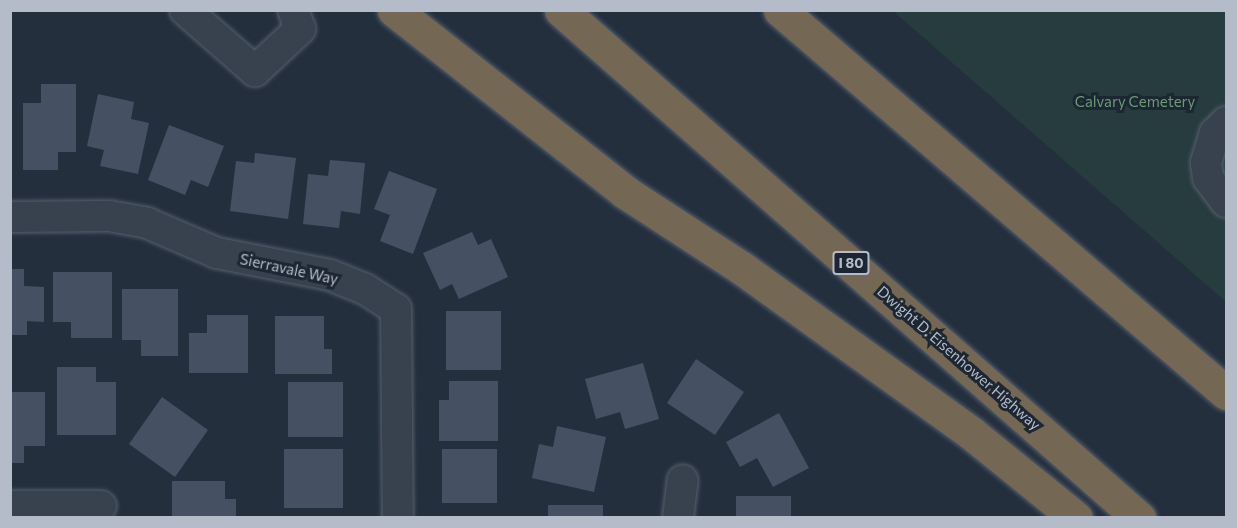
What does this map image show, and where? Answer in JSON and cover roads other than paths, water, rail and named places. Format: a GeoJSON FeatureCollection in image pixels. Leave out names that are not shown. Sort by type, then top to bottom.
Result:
{"type":"FeatureCollection","features":[{"type":"Feature","properties":{"kind":"highway"},"geometry":{"type":"LineString","coordinates":[[394,10],[625,192],[743,269],[971,433],[1076,518]]}},
{"type":"Feature","properties":{"kind":"highway","name":"Dwight D. Eisenhower Highway"},"geometry":{"type":"LineString","coordinates":[[561,10],[1139,518]]}},
{"type":"Feature","properties":{"kind":"highway"},"geometry":{"type":"LineString","coordinates":[[780,10],[1227,393]]}},
{"type":"Feature","properties":{"kind":"street"},"geometry":{"type":"LineString","coordinates":[[185,10],[255,71],[300,29],[294,10]]}},
{"type":"Feature","properties":{"kind":"street"},"geometry":{"type":"LineString","coordinates":[[1227,122],[1215,133],[1206,162],[1212,185],[1227,202]]}},
{"type":"Feature","properties":{"kind":"street","name":"Sierravale Way"},"geometry":{"type":"LineString","coordinates":[[10,217],[109,216],[147,223],[217,253],[330,275],[365,289],[396,309],[398,518]]}},
{"type":"Feature","properties":{"kind":"street"},"geometry":{"type":"LineString","coordinates":[[678,518],[683,480]]}},
{"type":"Feature","properties":{"kind":"street"},"geometry":{"type":"LineString","coordinates":[[10,506],[101,506]]}},
{"type":"Feature","properties":{"kind":"park label","name":"Calvary Cemetery"},"geometry":{"type":"Point","coordinates":[1135,102]}}]}
